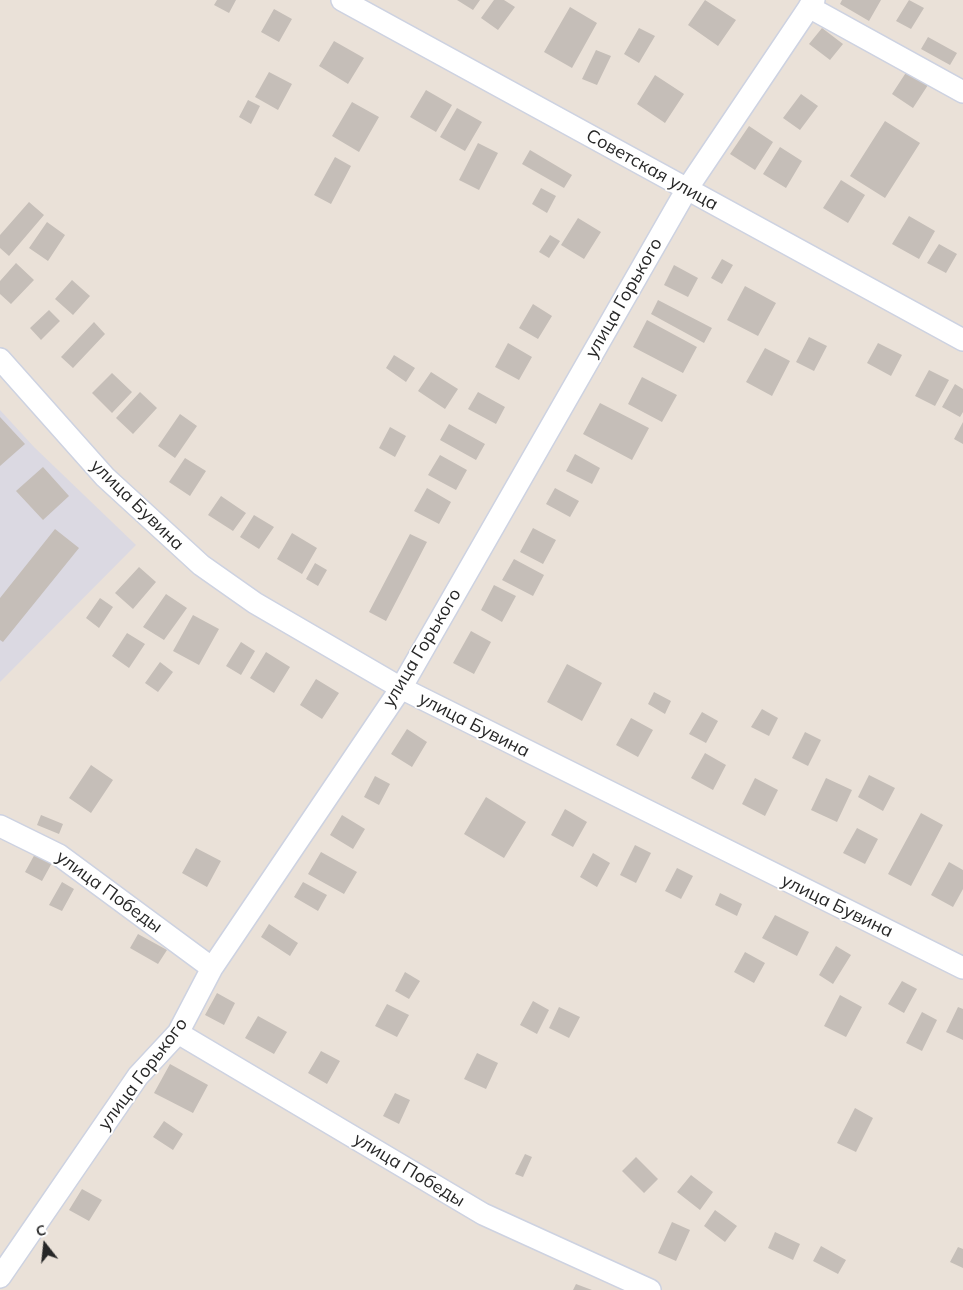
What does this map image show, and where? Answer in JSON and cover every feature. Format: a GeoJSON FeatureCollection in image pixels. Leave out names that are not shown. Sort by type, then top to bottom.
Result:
{"type":"FeatureCollection","features":[{"type":"Feature","properties":{"kind":"street","name":"Советская улица"},"geometry":{"type":"LineString","coordinates":[[342,0],[963,340]]}},
{"type":"Feature","properties":{"kind":"street","name":"улица Горького"},"geometry":{"type":"LineString","coordinates":[[0,1276],[138,1076],[178,1033],[212,968],[401,688],[686,189],[811,4]]}},
{"type":"Feature","properties":{"kind":"street"},"geometry":{"type":"LineString","coordinates":[[811,4],[963,92]]}},
{"type":"Feature","properties":{"kind":"street","name":"улица Бувина"},"geometry":{"type":"LineString","coordinates":[[0,359],[105,478],[201,565],[255,603],[401,688],[963,968]]}},
{"type":"Feature","properties":{"kind":"street","name":"улица Победы"},"geometry":{"type":"LineString","coordinates":[[0,826],[59,855],[212,968]]}},
{"type":"Feature","properties":{"kind":"street","name":"улица Победы"},"geometry":{"type":"LineString","coordinates":[[178,1033],[483,1214],[650,1290]]}},
{"type":"Feature","properties":{"kind":"shaded area"},"geometry":{"type":"Polygon","coordinates":[[[0,410],[34,447],[136,545],[0,682],[0,410]]]}},
{"type":"Feature","properties":{"kind":"building"},"geometry":{"type":"Polygon","coordinates":[[[217,0],[236,0],[229,13],[214,5],[217,0]]]}},
{"type":"Feature","properties":{"kind":"building"},"geometry":{"type":"Polygon","coordinates":[[[457,0],[480,0],[473,10],[457,0]]]}},
{"type":"Feature","properties":{"kind":"building"},"geometry":{"type":"Polygon","coordinates":[[[494,0],[504,0],[515,7],[498,30],[481,18],[494,0]]]}},
{"type":"Feature","properties":{"kind":"building"},"geometry":{"type":"Polygon","coordinates":[[[705,0],[736,20],[718,46],[688,25],[705,0]]]}},
{"type":"Feature","properties":{"kind":"building"},"geometry":{"type":"Polygon","coordinates":[[[842,0],[881,0],[869,21],[840,4],[842,0]]]}},
{"type":"Feature","properties":{"kind":"building"},"geometry":{"type":"Polygon","coordinates":[[[909,0],[924,8],[911,29],[896,21],[909,0]]]}},
{"type":"Feature","properties":{"kind":"building"},"geometry":{"type":"Polygon","coordinates":[[[570,7],[597,23],[572,68],[544,52],[570,7]]]}},
{"type":"Feature","properties":{"kind":"building"},"geometry":{"type":"Polygon","coordinates":[[[274,9],[292,19],[279,42],[261,32],[274,9]]]}},
{"type":"Feature","properties":{"kind":"building"},"geometry":{"type":"Polygon","coordinates":[[[639,28],[655,36],[639,63],[624,54],[639,28]]]}},
{"type":"Feature","properties":{"kind":"building"},"geometry":{"type":"Polygon","coordinates":[[[822,28],[843,44],[830,60],[809,44],[822,28]]]}},
{"type":"Feature","properties":{"kind":"building"},"geometry":{"type":"Polygon","coordinates":[[[928,37],[957,53],[950,65],[921,49],[928,37]]]}},
{"type":"Feature","properties":{"kind":"building"},"geometry":{"type":"Polygon","coordinates":[[[334,41],[364,58],[348,84],[319,66],[334,41]]]}},
{"type":"Feature","properties":{"kind":"building"},"geometry":{"type":"Polygon","coordinates":[[[596,50],[611,56],[597,85],[582,79],[596,50]]]}},
{"type":"Feature","properties":{"kind":"building"},"geometry":{"type":"Polygon","coordinates":[[[907,71],[928,85],[913,108],[892,94],[907,71]]]}},
{"type":"Feature","properties":{"kind":"building"},"geometry":{"type":"Polygon","coordinates":[[[269,72],[292,84],[278,110],[255,97],[269,72]]]}},
{"type":"Feature","properties":{"kind":"building"},"geometry":{"type":"Polygon","coordinates":[[[655,75],[684,94],[665,123],[637,104],[655,75]]]}},
{"type":"Feature","properties":{"kind":"building"},"geometry":{"type":"Polygon","coordinates":[[[426,90],[452,105],[436,132],[410,117],[426,90]]]}},
{"type":"Feature","properties":{"kind":"building"},"geometry":{"type":"Polygon","coordinates":[[[801,94],[818,106],[800,130],[783,118],[801,94]]]}},
{"type":"Feature","properties":{"kind":"building"},"geometry":{"type":"Polygon","coordinates":[[[248,100],[260,106],[251,124],[239,117],[248,100]]]}},
{"type":"Feature","properties":{"kind":"building"},"geometry":{"type":"Polygon","coordinates":[[[352,102],[379,117],[359,152],[332,136],[352,102]]]}},
{"type":"Feature","properties":{"kind":"building"},"geometry":{"type":"Polygon","coordinates":[[[457,108],[482,122],[465,151],[440,137],[457,108]]]}},
{"type":"Feature","properties":{"kind":"building"},"geometry":{"type":"Polygon","coordinates":[[[885,121],[920,143],[885,198],[850,176],[885,121]]]}},
{"type":"Feature","properties":{"kind":"building"},"geometry":{"type":"Polygon","coordinates":[[[749,126],[773,142],[755,170],[730,154],[749,126]]]}},
{"type":"Feature","properties":{"kind":"building"},"geometry":{"type":"Polygon","coordinates":[[[478,143],[498,153],[479,190],[459,180],[478,143]]]}},
{"type":"Feature","properties":{"kind":"building"},"geometry":{"type":"Polygon","coordinates":[[[780,147],[802,161],[786,188],[763,174],[780,147]]]}},
{"type":"Feature","properties":{"kind":"building"},"geometry":{"type":"Polygon","coordinates":[[[530,150],[572,175],[564,188],[522,164],[530,150]]]}},
{"type":"Feature","properties":{"kind":"building"},"geometry":{"type":"Polygon","coordinates":[[[335,157],[351,166],[331,204],[314,195],[335,157]]]}},
{"type":"Feature","properties":{"kind":"building"},"geometry":{"type":"Polygon","coordinates":[[[841,180],[865,195],[848,223],[823,208],[841,180]]]}},
{"type":"Feature","properties":{"kind":"building"},"geometry":{"type":"Polygon","coordinates":[[[541,188],[556,196],[547,213],[532,204],[541,188]]]}},
{"type":"Feature","properties":{"kind":"building"},"geometry":{"type":"Polygon","coordinates":[[[29,202],[44,215],[9,256],[0,248],[0,235],[29,202]]]}},
{"type":"Feature","properties":{"kind":"building"},"geometry":{"type":"Polygon","coordinates":[[[909,216],[935,231],[919,259],[892,244],[909,216]]]}},
{"type":"Feature","properties":{"kind":"building"},"geometry":{"type":"Polygon","coordinates":[[[578,218],[601,232],[584,259],[561,245],[578,218]]]}},
{"type":"Feature","properties":{"kind":"building"},"geometry":{"type":"Polygon","coordinates":[[[47,222],[65,235],[48,261],[29,248],[47,222]]]}},
{"type":"Feature","properties":{"kind":"building"},"geometry":{"type":"Polygon","coordinates":[[[550,235],[560,241],[549,258],[539,252],[550,235]]]}},
{"type":"Feature","properties":{"kind":"building"},"geometry":{"type":"Polygon","coordinates":[[[939,244],[957,254],[946,273],[927,263],[939,244]]]}},
{"type":"Feature","properties":{"kind":"building"},"geometry":{"type":"Polygon","coordinates":[[[722,259],[733,265],[722,284],[711,278],[722,259]]]}},
{"type":"Feature","properties":{"kind":"building"},"geometry":{"type":"Polygon","coordinates":[[[16,263],[34,280],[11,304],[0,294],[0,281],[16,263]]]}},
{"type":"Feature","properties":{"kind":"building"},"geometry":{"type":"Polygon","coordinates":[[[674,265],[698,278],[688,297],[664,285],[674,265]]]}},
{"type":"Feature","properties":{"kind":"building"},"geometry":{"type":"Polygon","coordinates":[[[72,280],[90,296],[73,315],[55,299],[72,280]]]}},
{"type":"Feature","properties":{"kind":"building"},"geometry":{"type":"Polygon","coordinates":[[[745,286],[776,303],[758,336],[727,320],[745,286]]]}},
{"type":"Feature","properties":{"kind":"building"},"geometry":{"type":"Polygon","coordinates":[[[658,300],[712,328],[704,343],[651,314],[658,300]]]}},
{"type":"Feature","properties":{"kind":"building"},"geometry":{"type":"Polygon","coordinates":[[[533,304],[552,316],[538,339],[519,328],[533,304]]]}},
{"type":"Feature","properties":{"kind":"building"},"geometry":{"type":"Polygon","coordinates":[[[49,310],[60,321],[41,340],[30,328],[49,310]]]}},
{"type":"Feature","properties":{"kind":"building"},"geometry":{"type":"Polygon","coordinates":[[[647,320],[697,347],[683,373],[633,347],[647,320]]]}},
{"type":"Feature","properties":{"kind":"building"},"geometry":{"type":"Polygon","coordinates":[[[94,322],[105,334],[73,368],[61,357],[94,322]]]}},
{"type":"Feature","properties":{"kind":"building"},"geometry":{"type":"Polygon","coordinates":[[[809,337],[827,346],[814,371],[796,362],[809,337]]]}},
{"type":"Feature","properties":{"kind":"building"},"geometry":{"type":"Polygon","coordinates":[[[508,343],[532,357],[519,380],[495,367],[508,343]]]}},
{"type":"Feature","properties":{"kind":"building"},"geometry":{"type":"Polygon","coordinates":[[[878,343],[902,355],[891,376],[867,363],[878,343]]]}},
{"type":"Feature","properties":{"kind":"building"},"geometry":{"type":"Polygon","coordinates":[[[765,348],[790,361],[772,396],[746,382],[765,348]]]}},
{"type":"Feature","properties":{"kind":"building"},"geometry":{"type":"Polygon","coordinates":[[[394,355],[415,368],[406,382],[386,368],[394,355]]]}},
{"type":"Feature","properties":{"kind":"building"},"geometry":{"type":"Polygon","coordinates":[[[929,370],[949,380],[935,406],[915,396],[929,370]]]}},
{"type":"Feature","properties":{"kind":"building"},"geometry":{"type":"Polygon","coordinates":[[[431,372],[458,389],[445,409],[418,391],[431,372]]]}},
{"type":"Feature","properties":{"kind":"building"},"geometry":{"type":"Polygon","coordinates":[[[112,373],[132,392],[112,413],[92,393],[112,373]]]}},
{"type":"Feature","properties":{"kind":"building"},"geometry":{"type":"Polygon","coordinates":[[[642,377],[677,395],[662,422],[628,404],[642,377]]]}},
{"type":"Feature","properties":{"kind":"building"},"geometry":{"type":"Polygon","coordinates":[[[955,384],[963,389],[963,412],[960,417],[942,407],[955,384]]]}},
{"type":"Feature","properties":{"kind":"building"},"geometry":{"type":"Polygon","coordinates":[[[140,392],[157,408],[133,434],[116,418],[140,392]]]}},
{"type":"Feature","properties":{"kind":"building"},"geometry":{"type":"Polygon","coordinates":[[[478,392],[505,407],[496,424],[468,409],[478,392]]]}},
{"type":"Feature","properties":{"kind":"building"},"geometry":{"type":"Polygon","coordinates":[[[600,403],[649,428],[632,460],[583,434],[600,403]]]}},
{"type":"Feature","properties":{"kind":"building"},"geometry":{"type":"Polygon","coordinates":[[[180,414],[197,426],[175,458],[158,446],[180,414]]]}},
{"type":"Feature","properties":{"kind":"building"},"geometry":{"type":"Polygon","coordinates":[[[0,417],[25,444],[0,466],[0,417]]]}},
{"type":"Feature","properties":{"kind":"building"},"geometry":{"type":"Polygon","coordinates":[[[963,422],[963,444],[954,439],[963,422]]]}},
{"type":"Feature","properties":{"kind":"building"},"geometry":{"type":"Polygon","coordinates":[[[449,424],[485,444],[476,460],[440,440],[449,424]]]}},
{"type":"Feature","properties":{"kind":"building"},"geometry":{"type":"Polygon","coordinates":[[[390,427],[406,436],[395,457],[379,448],[390,427]]]}},
{"type":"Feature","properties":{"kind":"building"},"geometry":{"type":"Polygon","coordinates":[[[575,454],[600,468],[592,484],[566,471],[575,454]]]}},
{"type":"Feature","properties":{"kind":"building"},"geometry":{"type":"Polygon","coordinates":[[[440,455],[467,470],[456,490],[428,475],[440,455]]]}},
{"type":"Feature","properties":{"kind":"building"},"geometry":{"type":"Polygon","coordinates":[[[185,458],[206,471],[190,496],[169,482],[185,458]]]}},
{"type":"Feature","properties":{"kind":"building"},"geometry":{"type":"Polygon","coordinates":[[[43,467],[69,496],[43,520],[16,491],[43,467]]]}},
{"type":"Feature","properties":{"kind":"building"},"geometry":{"type":"Polygon","coordinates":[[[427,488],[451,502],[439,524],[414,511],[427,488]]]}},
{"type":"Feature","properties":{"kind":"building"},"geometry":{"type":"Polygon","coordinates":[[[555,488],[579,501],[570,517],[546,504],[555,488]]]}},
{"type":"Feature","properties":{"kind":"building"},"geometry":{"type":"Polygon","coordinates":[[[221,496],[246,513],[233,531],[208,515],[221,496]]]}},
{"type":"Feature","properties":{"kind":"building"},"geometry":{"type":"Polygon","coordinates":[[[254,515],[274,527],[259,549],[240,537],[254,515]]]}},
{"type":"Feature","properties":{"kind":"building"},"geometry":{"type":"Polygon","coordinates":[[[533,528],[556,540],[543,564],[520,552],[533,528]]]}},
{"type":"Feature","properties":{"kind":"building"},"geometry":{"type":"Polygon","coordinates":[[[55,529],[79,548],[3,642],[0,640],[0,598],[55,529]]]}},
{"type":"Feature","properties":{"kind":"building"},"geometry":{"type":"Polygon","coordinates":[[[292,533],[317,548],[302,574],[277,559],[292,533]]]}},
{"type":"Feature","properties":{"kind":"building"},"geometry":{"type":"Polygon","coordinates":[[[410,534],[427,542],[386,621],[369,612],[410,534]]]}},
{"type":"Feature","properties":{"kind":"building"},"geometry":{"type":"Polygon","coordinates":[[[514,559],[544,575],[533,596],[502,580],[514,559]]]}},
{"type":"Feature","properties":{"kind":"building"},"geometry":{"type":"Polygon","coordinates":[[[315,563],[327,570],[318,586],[306,579],[315,563]]]}},
{"type":"Feature","properties":{"kind":"building"},"geometry":{"type":"Polygon","coordinates":[[[139,567],[156,582],[133,609],[115,593],[139,567]]]}},
{"type":"Feature","properties":{"kind":"building"},"geometry":{"type":"Polygon","coordinates":[[[494,585],[516,596],[502,622],[481,610],[494,585]]]}},
{"type":"Feature","properties":{"kind":"building"},"geometry":{"type":"Polygon","coordinates":[[[166,594],[187,608],[164,640],[143,627],[166,594]]]}},
{"type":"Feature","properties":{"kind":"building"},"geometry":{"type":"Polygon","coordinates":[[[100,598],[113,607],[99,628],[86,618],[100,598]]]}},
{"type":"Feature","properties":{"kind":"building"},"geometry":{"type":"Polygon","coordinates":[[[193,615],[219,629],[199,665],[173,651],[193,615]]]}},
{"type":"Feature","properties":{"kind":"building"},"geometry":{"type":"Polygon","coordinates":[[[471,631],[491,642],[474,674],[453,663],[471,631]]]}},
{"type":"Feature","properties":{"kind":"building"},"geometry":{"type":"Polygon","coordinates":[[[127,633],[145,644],[129,668],[112,656],[127,633]]]}},
{"type":"Feature","properties":{"kind":"building"},"geometry":{"type":"Polygon","coordinates":[[[241,642],[255,651],[241,675],[226,666],[241,642]]]}},
{"type":"Feature","properties":{"kind":"building"},"geometry":{"type":"Polygon","coordinates":[[[266,652],[290,667],[274,693],[250,678],[266,652]]]}},
{"type":"Feature","properties":{"kind":"building"},"geometry":{"type":"Polygon","coordinates":[[[160,662],[173,672],[158,692],[145,683],[160,662]]]}},
{"type":"Feature","properties":{"kind":"building"},"geometry":{"type":"Polygon","coordinates":[[[567,664],[602,683],[582,721],[547,702],[567,664]]]}},
{"type":"Feature","properties":{"kind":"building"},"geometry":{"type":"Polygon","coordinates":[[[316,679],[339,693],[322,719],[300,705],[316,679]]]}},
{"type":"Feature","properties":{"kind":"building"},"geometry":{"type":"Polygon","coordinates":[[[654,692],[671,701],[665,714],[648,704],[654,692]]]}},
{"type":"Feature","properties":{"kind":"building"},"geometry":{"type":"Polygon","coordinates":[[[762,709],[778,718],[769,736],[751,727],[762,709]]]}},
{"type":"Feature","properties":{"kind":"building"},"geometry":{"type":"Polygon","coordinates":[[[702,712],[718,721],[706,743],[689,734],[702,712]]]}},
{"type":"Feature","properties":{"kind":"building"},"geometry":{"type":"Polygon","coordinates":[[[631,718],[653,730],[638,757],[616,745],[631,718]]]}},
{"type":"Feature","properties":{"kind":"building"},"geometry":{"type":"Polygon","coordinates":[[[407,729],[427,742],[412,767],[391,754],[407,729]]]}},
{"type":"Feature","properties":{"kind":"building"},"geometry":{"type":"Polygon","coordinates":[[[805,732],[821,740],[808,766],[792,758],[805,732]]]}},
{"type":"Feature","properties":{"kind":"building"},"geometry":{"type":"Polygon","coordinates":[[[705,753],[726,765],[713,790],[691,778],[705,753]]]}},
{"type":"Feature","properties":{"kind":"building"},"geometry":{"type":"Polygon","coordinates":[[[91,765],[113,780],[91,813],[69,798],[91,765]]]}},
{"type":"Feature","properties":{"kind":"building"},"geometry":{"type":"Polygon","coordinates":[[[869,775],[895,788],[883,811],[858,797],[869,775]]]}},
{"type":"Feature","properties":{"kind":"building"},"geometry":{"type":"Polygon","coordinates":[[[375,776],[390,784],[379,805],[364,797],[375,776]]]}},
{"type":"Feature","properties":{"kind":"building"},"geometry":{"type":"Polygon","coordinates":[[[755,778],[778,790],[765,816],[742,804],[755,778]]]}},
{"type":"Feature","properties":{"kind":"building"},"geometry":{"type":"Polygon","coordinates":[[[826,778],[852,790],[837,822],[811,810],[826,778]]]}},
{"type":"Feature","properties":{"kind":"building"},"geometry":{"type":"Polygon","coordinates":[[[486,797],[526,822],[504,858],[464,834],[486,797]]]}},
{"type":"Feature","properties":{"kind":"building"},"geometry":{"type":"Polygon","coordinates":[[[565,809],[587,822],[573,847],[551,835],[565,809]]]}},
{"type":"Feature","properties":{"kind":"building"},"geometry":{"type":"Polygon","coordinates":[[[921,813],[943,825],[911,886],[888,874],[921,813]]]}},
{"type":"Feature","properties":{"kind":"building"},"geometry":{"type":"Polygon","coordinates":[[[41,815],[63,824],[59,834],[37,825],[41,815]]]}},
{"type":"Feature","properties":{"kind":"building"},"geometry":{"type":"Polygon","coordinates":[[[342,815],[365,829],[353,849],[330,835],[342,815]]]}},
{"type":"Feature","properties":{"kind":"building"},"geometry":{"type":"Polygon","coordinates":[[[857,828],[878,839],[865,864],[843,853],[857,828]]]}},
{"type":"Feature","properties":{"kind":"building"},"geometry":{"type":"Polygon","coordinates":[[[635,845],[651,853],[636,883],[620,875],[635,845]]]}},
{"type":"Feature","properties":{"kind":"building"},"geometry":{"type":"Polygon","coordinates":[[[196,848],[221,861],[207,887],[182,873],[196,848]]]}},
{"type":"Feature","properties":{"kind":"building"},"geometry":{"type":"Polygon","coordinates":[[[36,852],[53,861],[42,881],[25,872],[36,852]]]}},
{"type":"Feature","properties":{"kind":"building"},"geometry":{"type":"Polygon","coordinates":[[[321,852],[357,872],[344,894],[308,874],[321,852]]]}},
{"type":"Feature","properties":{"kind":"building"},"geometry":{"type":"Polygon","coordinates":[[[593,853],[610,863],[597,887],[580,877],[593,853]]]}},
{"type":"Feature","properties":{"kind":"building"},"geometry":{"type":"Polygon","coordinates":[[[949,862],[963,870],[963,889],[953,907],[931,895],[949,862]]]}},
{"type":"Feature","properties":{"kind":"building"},"geometry":{"type":"Polygon","coordinates":[[[677,868],[693,876],[681,899],[665,891],[677,868]]]}},
{"type":"Feature","properties":{"kind":"building"},"geometry":{"type":"Polygon","coordinates":[[[62,882],[74,889],[62,911],[49,905],[62,882]]]}},
{"type":"Feature","properties":{"kind":"building"},"geometry":{"type":"Polygon","coordinates":[[[303,882],[327,895],[318,911],[294,897],[303,882]]]}},
{"type":"Feature","properties":{"kind":"building"},"geometry":{"type":"Polygon","coordinates":[[[720,893],[742,904],[737,916],[715,905],[720,893]]]}},
{"type":"Feature","properties":{"kind":"building"},"geometry":{"type":"Polygon","coordinates":[[[775,915],[809,932],[797,956],[762,938],[775,915]]]}},
{"type":"Feature","properties":{"kind":"building"},"geometry":{"type":"Polygon","coordinates":[[[269,924],[298,943],[290,956],[261,937],[269,924]]]}},
{"type":"Feature","properties":{"kind":"building"},"geometry":{"type":"Polygon","coordinates":[[[138,934],[167,950],[158,964],[130,948],[138,934]]]}},
{"type":"Feature","properties":{"kind":"building"},"geometry":{"type":"Polygon","coordinates":[[[836,946],[851,955],[833,984],[819,975],[836,946]]]}},
{"type":"Feature","properties":{"kind":"building"},"geometry":{"type":"Polygon","coordinates":[[[745,952],[765,963],[754,983],[734,972],[745,952]]]}},
{"type":"Feature","properties":{"kind":"building"},"geometry":{"type":"Polygon","coordinates":[[[405,972],[420,981],[409,999],[395,991],[405,972]]]}},
{"type":"Feature","properties":{"kind":"building"},"geometry":{"type":"Polygon","coordinates":[[[902,981],[917,989],[904,1013],[888,1004],[902,981]]]}},
{"type":"Feature","properties":{"kind":"building"},"geometry":{"type":"Polygon","coordinates":[[[217,993],[235,1003],[224,1025],[205,1015],[217,993]]]}},
{"type":"Feature","properties":{"kind":"building"},"geometry":{"type":"Polygon","coordinates":[[[840,995],[862,1007],[846,1037],[824,1026],[840,995]]]}},
{"type":"Feature","properties":{"kind":"building"},"geometry":{"type":"Polygon","coordinates":[[[533,1001],[549,1010],[537,1034],[520,1025],[533,1001]]]}},
{"type":"Feature","properties":{"kind":"building"},"geometry":{"type":"Polygon","coordinates":[[[387,1004],[409,1015],[397,1037],[375,1026],[387,1004]]]}},
{"type":"Feature","properties":{"kind":"building"},"geometry":{"type":"Polygon","coordinates":[[[559,1007],[580,1017],[569,1038],[549,1028],[559,1007]]]}},
{"type":"Feature","properties":{"kind":"building"},"geometry":{"type":"Polygon","coordinates":[[[958,1007],[963,1009],[963,1040],[946,1032],[958,1007]]]}},
{"type":"Feature","properties":{"kind":"building"},"geometry":{"type":"Polygon","coordinates":[[[922,1012],[937,1020],[922,1051],[906,1043],[922,1012]]]}},
{"type":"Feature","properties":{"kind":"building"},"geometry":{"type":"Polygon","coordinates":[[[258,1016],[287,1032],[274,1054],[245,1038],[258,1016]]]}},
{"type":"Feature","properties":{"kind":"building"},"geometry":{"type":"Polygon","coordinates":[[[321,1051],[340,1061],[327,1084],[308,1073],[321,1051]]]}},
{"type":"Feature","properties":{"kind":"building"},"geometry":{"type":"Polygon","coordinates":[[[477,1053],[498,1063],[486,1089],[464,1079],[477,1053]]]}},
{"type":"Feature","properties":{"kind":"building"},"geometry":{"type":"Polygon","coordinates":[[[170,1064],[208,1085],[193,1113],[154,1093],[170,1064]]]}},
{"type":"Feature","properties":{"kind":"building"},"geometry":{"type":"Polygon","coordinates":[[[395,1093],[410,1100],[399,1124],[383,1116],[395,1093]]]}},
{"type":"Feature","properties":{"kind":"building"},"geometry":{"type":"Polygon","coordinates":[[[855,1108],[873,1118],[856,1152],[837,1143],[855,1108]]]}},
{"type":"Feature","properties":{"kind":"building"},"geometry":{"type":"Polygon","coordinates":[[[164,1121],[183,1134],[173,1150],[153,1137],[164,1121]]]}},
{"type":"Feature","properties":{"kind":"building"},"geometry":{"type":"Polygon","coordinates":[[[525,1154],[532,1157],[523,1177],[515,1174],[525,1154]]]}},
{"type":"Feature","properties":{"kind":"building"},"geometry":{"type":"Polygon","coordinates":[[[636,1157],[658,1179],[644,1193],[622,1171],[636,1157]]]}},
{"type":"Feature","properties":{"kind":"building"},"geometry":{"type":"Polygon","coordinates":[[[691,1175],[713,1192],[700,1210],[677,1192],[691,1175]]]}},
{"type":"Feature","properties":{"kind":"building"},"geometry":{"type":"Polygon","coordinates":[[[82,1189],[102,1200],[89,1221],[69,1210],[82,1189]]]}},
{"type":"Feature","properties":{"kind":"building"},"geometry":{"type":"Polygon","coordinates":[[[715,1210],[737,1226],[725,1242],[704,1226],[715,1210]]]}},
{"type":"Feature","properties":{"kind":"building"},"geometry":{"type":"Polygon","coordinates":[[[672,1222],[690,1230],[676,1261],[658,1253],[672,1222]]]}},
{"type":"Feature","properties":{"kind":"building"},"geometry":{"type":"Polygon","coordinates":[[[775,1232],[800,1244],[793,1260],[768,1248],[775,1232]]]}},
{"type":"Feature","properties":{"kind":"building"},"geometry":{"type":"Polygon","coordinates":[[[821,1246],[846,1260],[838,1274],[813,1261],[821,1246]]]}},
{"type":"Feature","properties":{"kind":"building"},"geometry":{"type":"Polygon","coordinates":[[[958,1247],[963,1249],[963,1268],[950,1262],[958,1247]]]}},
{"type":"Feature","properties":{"kind":"building"},"geometry":{"type":"Polygon","coordinates":[[[576,1284],[592,1290],[573,1290],[576,1284]]]}}]}
